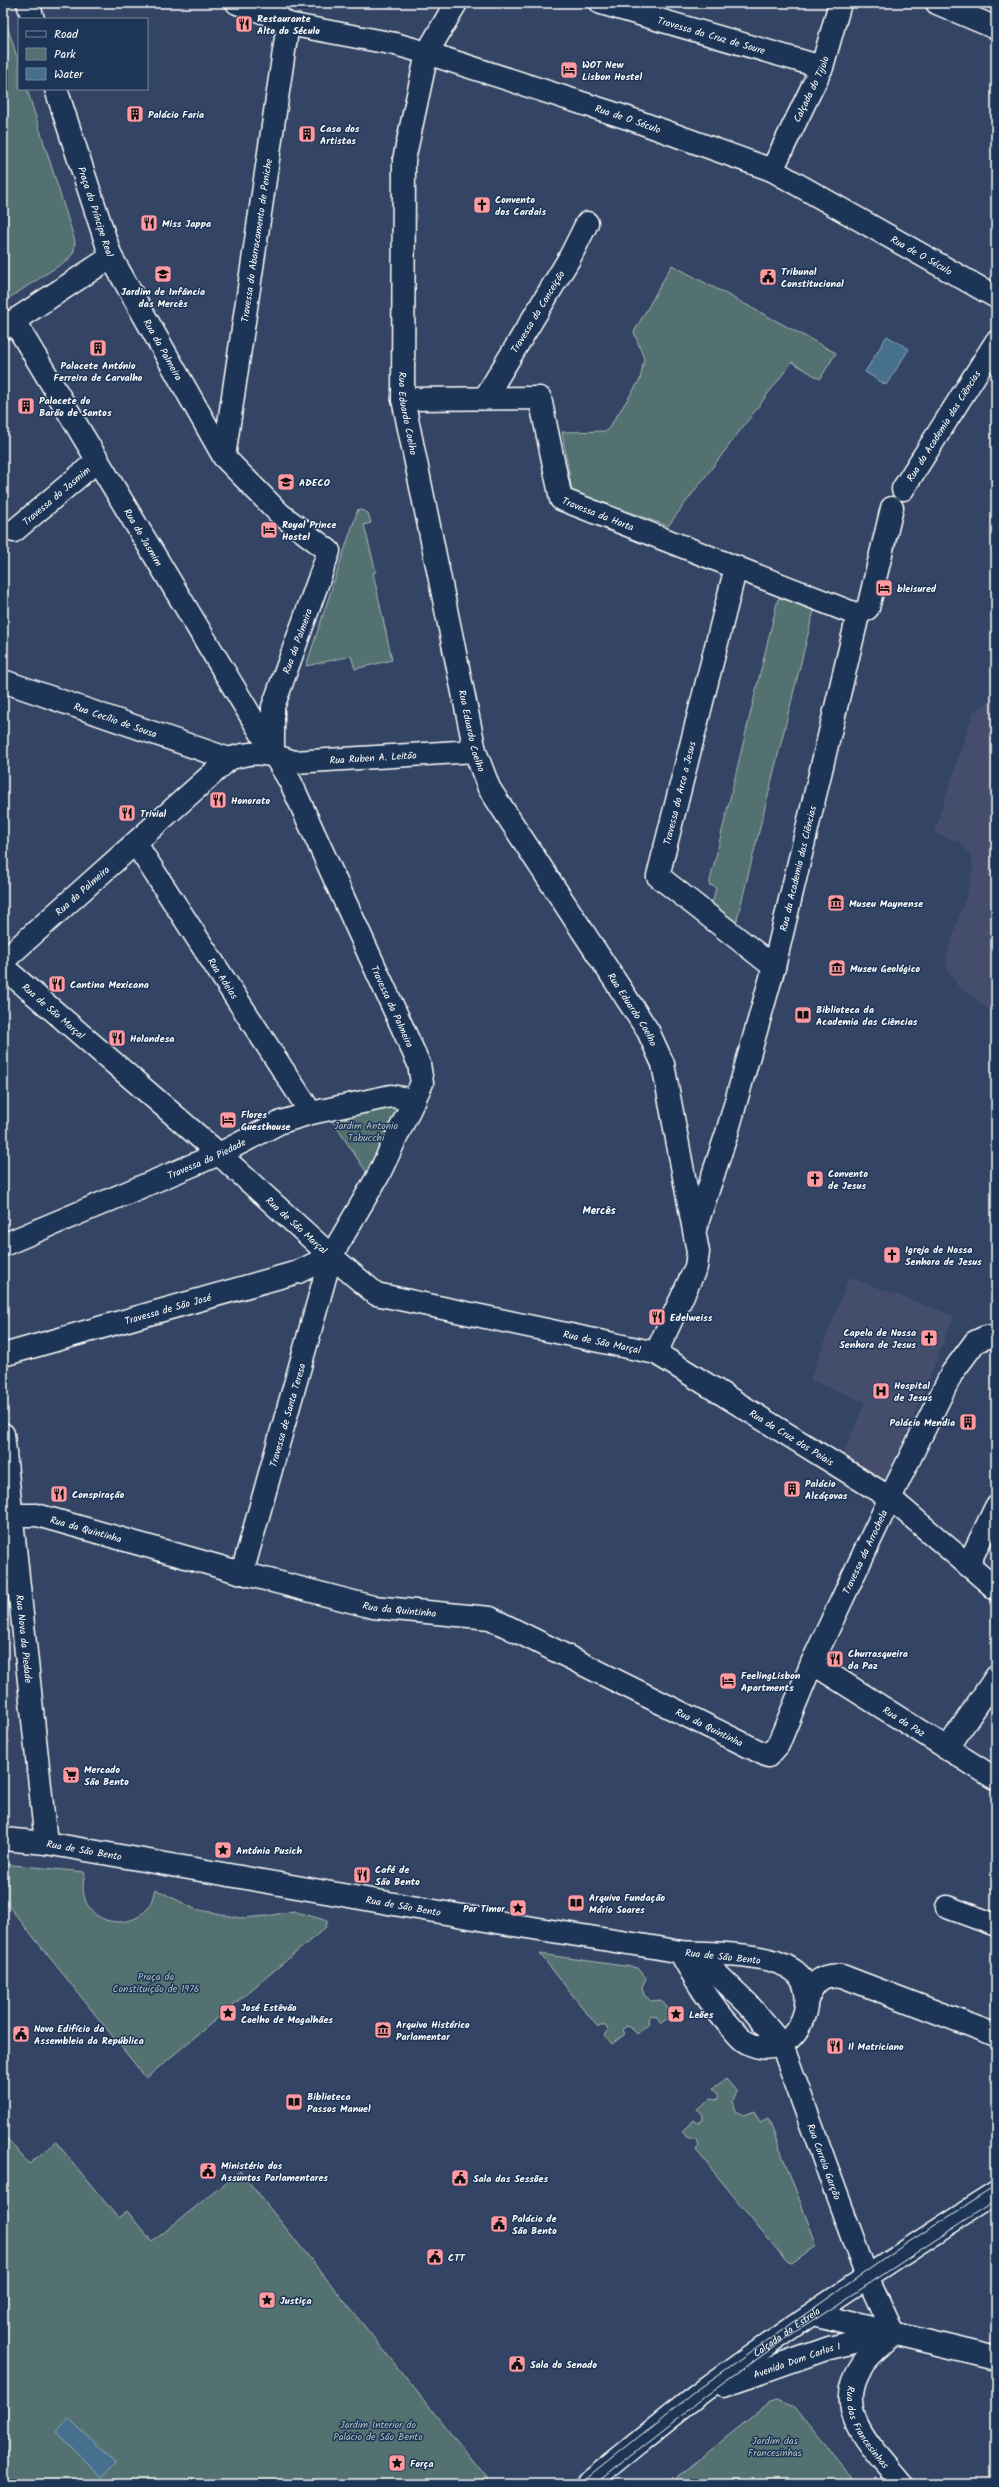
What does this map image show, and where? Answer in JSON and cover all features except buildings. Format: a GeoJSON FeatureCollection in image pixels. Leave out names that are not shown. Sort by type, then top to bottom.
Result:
{"type":"FeatureCollection","features":[{"type":"Feature","properties":{"kind":"street"},"geometry":{"type":"LineString","coordinates":[[28,3],[33,18]]}},
{"type":"Feature","properties":{"kind":"street","name":"Rua de O Século"},"geometry":{"type":"LineString","coordinates":[[237,3],[279,18],[288,24],[395,44],[427,53],[628,118],[772,170],[996,297]]}},
{"type":"Feature","properties":{"kind":"street","name":"Rua Eduardo Coelho"},"geometry":{"type":"LineString","coordinates":[[456,3],[427,53],[404,160],[403,399],[475,751],[489,788],[648,1031],[663,1064],[698,1252],[696,1267],[656,1353]]}},
{"type":"Feature","properties":{"kind":"street","name":"Travessa da Cruz de Soure"},"geometry":{"type":"LineString","coordinates":[[601,3],[822,66]]}},
{"type":"Feature","properties":{"kind":"street","name":"Calçada do Tijolo"},"geometry":{"type":"LineString","coordinates":[[772,170],[822,66],[840,3]]}},
{"type":"Feature","properties":{"kind":"street"},"geometry":{"type":"LineString","coordinates":[[937,3],[996,28]]}},
{"type":"Feature","properties":{"kind":"street","name":"Travessa do Abarracamento de Peniche"},"geometry":{"type":"LineString","coordinates":[[224,457],[288,24]]}},
{"type":"Feature","properties":{"kind":"street","name":"Praça do Príncipe Real"},"geometry":{"type":"LineString","coordinates":[[9,324],[111,257],[56,90]]}},
{"type":"Feature","properties":{"kind":"street","name":"Travessa da Conceição"},"geometry":{"type":"LineString","coordinates":[[485,398],[569,259],[588,224]]}},
{"type":"Feature","properties":{"kind":"street","name":"Rua da Palmeira"},"geometry":{"type":"LineString","coordinates":[[3,961],[136,844],[229,759],[246,752],[273,754],[273,707],[329,551],[280,514],[224,457],[111,257]]}},
{"type":"Feature","properties":{"kind":"street","name":"Rua do Jasmim"},"geometry":{"type":"LineString","coordinates":[[9,324],[98,460],[238,692],[273,754]]}},
{"type":"Feature","properties":{"kind":"street","name":"Rua da Academia das Ciências"},"geometry":{"type":"LineString","coordinates":[[903,489],[996,342]]}},
{"type":"Feature","properties":{"kind":"street","name":"Travessa da Horta"},"geometry":{"type":"LineString","coordinates":[[403,399],[540,398],[561,499],[858,615]]}},
{"type":"Feature","properties":{"kind":"street","name":"Travessa do Jasmim"},"geometry":{"type":"LineString","coordinates":[[14,531],[98,460]]}},
{"type":"Feature","properties":{"kind":"street","name":"Rua da Academia das Ciências"},"geometry":{"type":"LineString","coordinates":[[695,1231],[727,1133],[774,967],[858,615],[868,608],[892,508]]}},
{"type":"Feature","properties":{"kind":"street","name":"Travessa do Arco a Jesus"},"geometry":{"type":"LineString","coordinates":[[736,567],[658,876],[774,967]]}},
{"type":"Feature","properties":{"kind":"street","name":"Rua Cecílio de Sousa"},"geometry":{"type":"LineString","coordinates":[[3,682],[229,759]]}},
{"type":"Feature","properties":{"kind":"street","name":"Rua Ruben A. Leitão"},"geometry":{"type":"LineString","coordinates":[[273,754],[294,762],[475,751]]}},
{"type":"Feature","properties":{"kind":"street","name":"Travessa da Palmeira"},"geometry":{"type":"LineString","coordinates":[[273,754],[291,783],[419,1064],[422,1083],[378,1176],[330,1256]]}},
{"type":"Feature","properties":{"kind":"street","name":"Rua Adelas"},"geometry":{"type":"LineString","coordinates":[[136,844],[311,1113]]}},
{"type":"Feature","properties":{"kind":"street","name":"Rua de São Marçal"},"geometry":{"type":"LineString","coordinates":[[3,967],[219,1154],[330,1256],[376,1294],[656,1353]]}},
{"type":"Feature","properties":{"kind":"street","name":"Travessa da Piedade"},"geometry":{"type":"LineString","coordinates":[[3,1245],[219,1154],[281,1122],[311,1113],[391,1096],[415,1100]]}},
{"type":"Feature","properties":{"kind":"street","name":"Travessa de São José"},"geometry":{"type":"LineString","coordinates":[[3,1355],[298,1272],[330,1256]]}},
{"type":"Feature","properties":{"kind":"street","name":"Travessa de Santa Teresa"},"geometry":{"type":"LineString","coordinates":[[242,1574],[318,1307],[330,1256]]}},
{"type":"Feature","properties":{"kind":"street","name":"Travessa da Arrochela"},"geometry":{"type":"LineString","coordinates":[[768,1756],[778,1745],[812,1663],[890,1498],[952,1373],[980,1338],[996,1338]]}},
{"type":"Feature","properties":{"kind":"street","name":"Rua da Cruz dos Poiais"},"geometry":{"type":"LineString","coordinates":[[656,1353],[890,1498],[996,1589]]}},
{"type":"Feature","properties":{"kind":"street","name":"Rua Nova da Piedade"},"geometry":{"type":"LineString","coordinates":[[3,1434],[7,1515],[46,1843]]}},
{"type":"Feature","properties":{"kind":"street"},"geometry":{"type":"LineString","coordinates":[[968,1565],[996,1507]]}},
{"type":"Feature","properties":{"kind":"street","name":"Rua da Quintinha"},"geometry":{"type":"LineString","coordinates":[[7,1515],[37,1515],[242,1574],[373,1606],[490,1618],[768,1756]]}},
{"type":"Feature","properties":{"kind":"street","name":"Rua da Paz"},"geometry":{"type":"LineString","coordinates":[[812,1663],[996,1779]]}},
{"type":"Feature","properties":{"kind":"street"},"geometry":{"type":"LineString","coordinates":[[947,1749],[996,1677]]}},
{"type":"Feature","properties":{"kind":"street","name":"Rua de São Bento"},"geometry":{"type":"LineString","coordinates":[[3,1839],[46,1843],[680,1952],[772,1962],[793,1969],[800,1976],[806,2000]]}},
{"type":"Feature","properties":{"kind":"street"},"geometry":{"type":"LineString","coordinates":[[947,1907],[996,1925]]}},
{"type":"Feature","properties":{"kind":"street"},"geometry":{"type":"LineString","coordinates":[[680,1952],[706,1997],[745,2041],[765,2047],[782,2045],[795,2034],[802,2020],[806,2000],[811,1987],[824,1976],[842,1976],[996,2035]]}},
{"type":"Feature","properties":{"kind":"street","name":"Rua Correia Garção"},"geometry":{"type":"LineString","coordinates":[[680,1952],[703,1964],[722,1979],[748,2004],[782,2045],[868,2277]]}},
{"type":"Feature","properties":{"kind":"street","name":"Calçada da Estrela"},"geometry":{"type":"LineString","coordinates":[[587,2484],[702,2392],[813,2314],[996,2193]]}},
{"type":"Feature","properties":{"kind":"street"},"geometry":{"type":"LineString","coordinates":[[868,2277],[893,2333]]}},
{"type":"Feature","properties":{"kind":"street","name":"Avenida Dom Carlos I"},"geometry":{"type":"LineString","coordinates":[[813,2314],[996,2358]]}},
{"type":"Feature","properties":{"kind":"street","name":"Avenida Dom Carlos I"},"geometry":{"type":"LineString","coordinates":[[702,2392],[829,2348],[893,2333]]}},
{"type":"Feature","properties":{"kind":"street","name":"Rua das Francesinhas"},"geometry":{"type":"LineString","coordinates":[[893,2333],[864,2362],[857,2372],[852,2384],[850,2407],[854,2422],[902,2484]]}},
{"type":"Feature","properties":{"kind":"shaded area"},"geometry":{"type":"Polygon","coordinates":[[[996,699],[996,1014],[959,987],[948,971],[946,959],[971,880],[973,864],[969,853],[959,842],[934,833],[974,710],[996,699]]]}},
{"type":"Feature","properties":{"kind":"shaded area","name":"Hospital de Jesus"},"geometry":{"type":"Polygon","coordinates":[[[849,1277],[954,1316],[886,1486],[841,1460],[865,1402],[810,1380],[849,1277]]]}},
{"type":"Feature","properties":{"kind":"green space"},"geometry":{"type":"Polygon","coordinates":[[[3,13],[18,60],[18,90],[27,90],[75,241],[74,251],[69,259],[3,302],[3,13]]]}},
{"type":"Feature","properties":{"kind":"green space"},"geometry":{"type":"Polygon","coordinates":[[[672,265],[836,353],[820,379],[792,362],[668,526],[572,491],[562,432],[607,431],[640,380],[644,359],[634,332],[672,265]]]}},
{"type":"Feature","properties":{"kind":"green space"},"geometry":{"type":"Polygon","coordinates":[[[358,509],[368,513],[371,523],[364,525],[376,572],[373,573],[392,660],[355,669],[351,656],[306,666],[358,509]]]}},
{"type":"Feature","properties":{"kind":"green space"},"geometry":{"type":"Polygon","coordinates":[[[784,597],[814,610],[736,924],[701,899],[713,901],[716,887],[709,885],[778,599],[784,597]]]}},
{"type":"Feature","properties":{"kind":"green space","name":"Jardim Antonio Tabucchi"},"geometry":{"type":"Polygon","coordinates":[[[393,1104],[398,1112],[369,1176],[329,1116],[393,1104]]]}},
{"type":"Feature","properties":{"kind":"green space","name":"Praça da Constituição de 1976"},"geometry":{"type":"Polygon","coordinates":[[[3,1864],[85,1872],[83,1892],[90,1908],[105,1920],[114,1922],[124,1922],[134,1919],[142,1914],[149,1907],[155,1889],[195,1909],[240,1918],[268,1916],[293,1911],[328,1921],[325,1928],[146,2078],[3,1899],[3,1864]]]}},
{"type":"Feature","properties":{"kind":"green space"},"geometry":{"type":"Polygon","coordinates":[[[540,1954],[638,1968],[646,1978],[642,1987],[644,1995],[651,2001],[661,2000],[671,2012],[671,2016],[661,2023],[656,2016],[651,2015],[648,2019],[649,2024],[637,2034],[630,2027],[626,2026],[623,2030],[625,2034],[612,2044],[605,2036],[608,2031],[606,2026],[597,2026],[540,1954]]]}},
{"type":"Feature","properties":{"kind":"green space"},"geometry":{"type":"Polygon","coordinates":[[[726,2079],[737,2092],[733,2101],[736,2111],[744,2115],[754,2111],[760,2122],[768,2118],[816,2243],[815,2247],[792,2264],[787,2262],[696,2150],[699,2146],[697,2139],[688,2139],[682,2131],[694,2120],[698,2123],[703,2120],[703,2116],[697,2109],[710,2099],[717,2100],[719,2096],[713,2088],[726,2079]]]}},
{"type":"Feature","properties":{"kind":"green space","name":"Jardim Interior do Palácio de São Bento"},"geometry":{"type":"Polygon","coordinates":[[[3,2134],[29,2164],[56,2142],[118,2218],[127,2211],[152,2242],[240,2171],[491,2484],[3,2484],[3,2134]]]}},
{"type":"Feature","properties":{"kind":"green space","name":"Jardim das Francesinhas"},"geometry":{"type":"Polygon","coordinates":[[[777,2400],[792,2406],[857,2484],[669,2484],[770,2402],[777,2400]]]}},
{"type":"Feature","properties":{"kind":"water"},"geometry":{"type":"Polygon","coordinates":[[[887,336],[909,349],[886,385],[865,372],[887,336]]]}},
{"type":"Feature","properties":{"kind":"water"},"geometry":{"type":"Polygon","coordinates":[[[69,2418],[116,2464],[102,2477],[56,2432],[69,2418]]]}},
{"type":"Feature","properties":{"kind":"tram line"},"geometry":{"type":"LineString","coordinates":[[580,2484],[697,2390],[901,2247],[996,2186]]}},
{"type":"Feature","properties":{"kind":"tram line"},"geometry":{"type":"LineString","coordinates":[[595,2484],[707,2395],[781,2342],[996,2200]]}},
{"type":"Feature","properties":{"kind":"place","name":"Restaurante Alto do Século"},"geometry":{"type":"Point","coordinates":[244,24]}},
{"type":"Feature","properties":{"kind":"place","name":"WOT New Lisbon Hostel"},"geometry":{"type":"Point","coordinates":[569,70]}},
{"type":"Feature","properties":{"kind":"place","name":"Palácio Faria"},"geometry":{"type":"Point","coordinates":[135,114]}},
{"type":"Feature","properties":{"kind":"place","name":"Casa dos Artistas"},"geometry":{"type":"Point","coordinates":[307,134]}},
{"type":"Feature","properties":{"kind":"place","name":"Convento dos Cardais"},"geometry":{"type":"Point","coordinates":[482,205]}},
{"type":"Feature","properties":{"kind":"place","name":"Miss Jappa"},"geometry":{"type":"Point","coordinates":[149,223]}},
{"type":"Feature","properties":{"kind":"place","name":"Jardim de Infância das Mercês"},"geometry":{"type":"Point","coordinates":[163,274]}},
{"type":"Feature","properties":{"kind":"place","name":"Tribunal Constitucional"},"geometry":{"type":"Point","coordinates":[768,277]}},
{"type":"Feature","properties":{"kind":"place","name":"Palacete António Ferreira de Carvalho"},"geometry":{"type":"Point","coordinates":[98,348]}},
{"type":"Feature","properties":{"kind":"place","name":"Palacete do Barão de Santos"},"geometry":{"type":"Point","coordinates":[26,406]}},
{"type":"Feature","properties":{"kind":"place","name":"ADECO"},"geometry":{"type":"Point","coordinates":[286,482]}},
{"type":"Feature","properties":{"kind":"place","name":"Royal Prince Hostel"},"geometry":{"type":"Point","coordinates":[269,530]}},
{"type":"Feature","properties":{"kind":"place","name":"bleisured"},"geometry":{"type":"Point","coordinates":[884,588]}},
{"type":"Feature","properties":{"kind":"place","name":"Honorato"},"geometry":{"type":"Point","coordinates":[218,800]}},
{"type":"Feature","properties":{"kind":"place","name":"Trivial"},"geometry":{"type":"Point","coordinates":[127,813]}},
{"type":"Feature","properties":{"kind":"place","name":"Museu Maynense"},"geometry":{"type":"Point","coordinates":[836,903]}},
{"type":"Feature","properties":{"kind":"place","name":"Museu Geológico"},"geometry":{"type":"Point","coordinates":[837,968]}},
{"type":"Feature","properties":{"kind":"place","name":"Cantina Mexicana"},"geometry":{"type":"Point","coordinates":[57,984]}},
{"type":"Feature","properties":{"kind":"place","name":"Biblioteca da Academia das Ciências"},"geometry":{"type":"Point","coordinates":[803,1015]}},
{"type":"Feature","properties":{"kind":"place","name":"Holandesa"},"geometry":{"type":"Point","coordinates":[117,1038]}},
{"type":"Feature","properties":{"kind":"place","name":"Flores Guesthouse"},"geometry":{"type":"Point","coordinates":[228,1120]}},
{"type":"Feature","properties":{"kind":"place","name":"Convento de Jesus"},"geometry":{"type":"Point","coordinates":[815,1179]}},
{"type":"Feature","properties":{"kind":"place","name":"Igreja de Nossa Senhora de Jesus"},"geometry":{"type":"Point","coordinates":[892,1255]}},
{"type":"Feature","properties":{"kind":"place","name":"Edelweiss"},"geometry":{"type":"Point","coordinates":[657,1317]}},
{"type":"Feature","properties":{"kind":"place","name":"Capela de Nossa Senhora de Jesus"},"geometry":{"type":"Point","coordinates":[929,1338]}},
{"type":"Feature","properties":{"kind":"place","name":"Hospital de Jesus"},"geometry":{"type":"Point","coordinates":[881,1391]}},
{"type":"Feature","properties":{"kind":"place","name":"Palácio Mendia"},"geometry":{"type":"Point","coordinates":[968,1422]}},
{"type":"Feature","properties":{"kind":"place","name":"Palácio Alcáçovas"},"geometry":{"type":"Point","coordinates":[792,1489]}},
{"type":"Feature","properties":{"kind":"place","name":"Conspiração"},"geometry":{"type":"Point","coordinates":[59,1494]}},
{"type":"Feature","properties":{"kind":"place","name":"Churrasqueira da Paz"},"geometry":{"type":"Point","coordinates":[835,1659]}},
{"type":"Feature","properties":{"kind":"place","name":"FeelingLisbon Apartments"},"geometry":{"type":"Point","coordinates":[728,1681]}},
{"type":"Feature","properties":{"kind":"place","name":"Mercado São Bento"},"geometry":{"type":"Point","coordinates":[71,1775]}},
{"type":"Feature","properties":{"kind":"place","name":"Antónia Pusich"},"geometry":{"type":"Point","coordinates":[223,1850]}},
{"type":"Feature","properties":{"kind":"place","name":"Café de São Bento"},"geometry":{"type":"Point","coordinates":[362,1875]}},
{"type":"Feature","properties":{"kind":"place","name":"Arquivo Fundação Mário Soares"},"geometry":{"type":"Point","coordinates":[576,1903]}},
{"type":"Feature","properties":{"kind":"place","name":"Por Timor"},"geometry":{"type":"Point","coordinates":[518,1908]}},
{"type":"Feature","properties":{"kind":"place","name":"José Estêvão Coelho de Magalhães"},"geometry":{"type":"Point","coordinates":[228,2013]}},
{"type":"Feature","properties":{"kind":"place","name":"Leões"},"geometry":{"type":"Point","coordinates":[676,2014]}},
{"type":"Feature","properties":{"kind":"place","name":"Arquivo Histórico Parlamentar"},"geometry":{"type":"Point","coordinates":[383,2030]}},
{"type":"Feature","properties":{"kind":"place","name":"Novo Edifício da Assembleia da República"},"geometry":{"type":"Point","coordinates":[21,2034]}},
{"type":"Feature","properties":{"kind":"place","name":"Il Matriciano"},"geometry":{"type":"Point","coordinates":[835,2046]}},
{"type":"Feature","properties":{"kind":"place","name":"Biblioteca Passos Manuel"},"geometry":{"type":"Point","coordinates":[294,2102]}},
{"type":"Feature","properties":{"kind":"place","name":"Ministério dos Assuntos Parlamentares"},"geometry":{"type":"Point","coordinates":[208,2171]}},
{"type":"Feature","properties":{"kind":"place","name":"Sala das Sessões"},"geometry":{"type":"Point","coordinates":[460,2178]}},
{"type":"Feature","properties":{"kind":"place","name":"Palácio de São Bento"},"geometry":{"type":"Point","coordinates":[499,2224]}},
{"type":"Feature","properties":{"kind":"place","name":"CTT"},"geometry":{"type":"Point","coordinates":[435,2257]}},
{"type":"Feature","properties":{"kind":"place","name":"Justiça"},"geometry":{"type":"Point","coordinates":[267,2300]}},
{"type":"Feature","properties":{"kind":"place","name":"Sala do Senado"},"geometry":{"type":"Point","coordinates":[517,2364]}},
{"type":"Feature","properties":{"kind":"place","name":"Força"},"geometry":{"type":"Point","coordinates":[397,2463]}},
{"type":"Feature","properties":{"kind":"district","name":"Mercês"},"geometry":{"type":"Point","coordinates":[599,1210]}}]}
